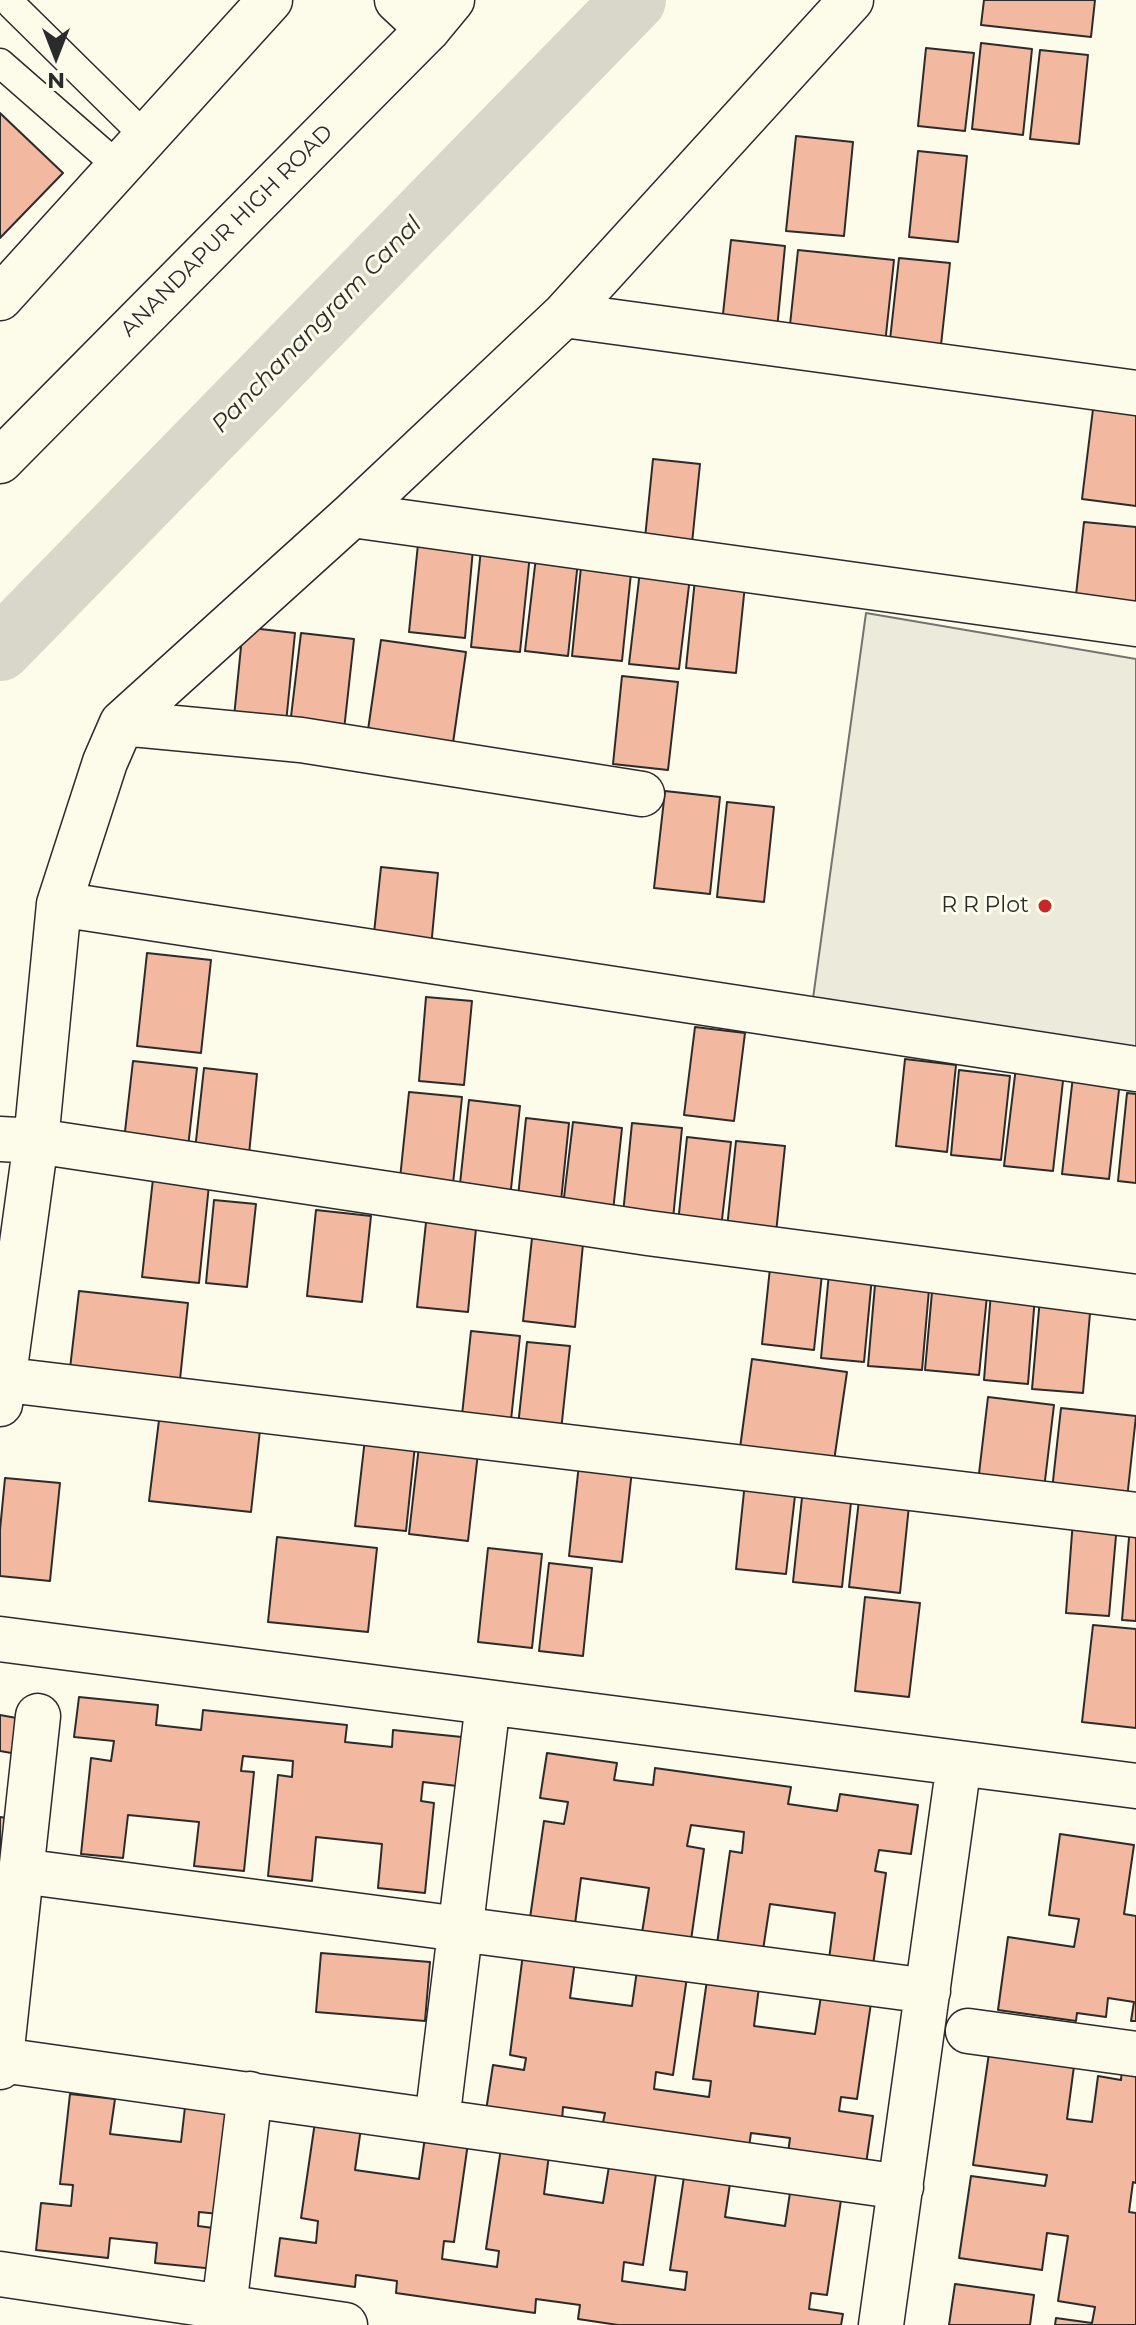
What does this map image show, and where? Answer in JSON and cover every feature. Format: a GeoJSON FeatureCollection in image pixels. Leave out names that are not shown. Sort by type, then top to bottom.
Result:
{"type":"FeatureCollection","features":[{"type":"Feature","properties":{"kind":"street"},"geometry":{"type":"LineString","coordinates":[[0,298],[270,0]]}},
{"type":"Feature","properties":{"kind":"street"},"geometry":{"type":"LineString","coordinates":[[851,0],[564,315],[352,515],[122,723],[105,762],[59,904],[18,1140],[1,1388],[1136,1515]]}},
{"type":"Feature","properties":{"kind":"street","name":"ANANDAPUR HIGH ROAD"},"geometry":{"type":"LineString","coordinates":[[0,461],[426,10]]}},
{"type":"Feature","properties":{"kind":"street"},"geometry":{"type":"LineString","coordinates":[[564,315],[1136,393]]}},
{"type":"Feature","properties":{"kind":"street"},"geometry":{"type":"LineString","coordinates":[[352,515],[1136,624]]}},
{"type":"Feature","properties":{"kind":"street"},"geometry":{"type":"LineString","coordinates":[[122,723],[301,740],[642,794]]}},
{"type":"Feature","properties":{"kind":"street"},"geometry":{"type":"LineString","coordinates":[[59,904],[1136,1069]]}},
{"type":"Feature","properties":{"kind":"street"},"geometry":{"type":"LineString","coordinates":[[18,1140],[632,1231],[1136,1297]]}},
{"type":"Feature","properties":{"kind":"street"},"geometry":{"type":"LineString","coordinates":[[0,1639],[1136,1786]]}},
{"type":"Feature","properties":{"kind":"street"},"geometry":{"type":"LineString","coordinates":[[437,2121],[488,1703]]}},
{"type":"Feature","properties":{"kind":"street"},"geometry":{"type":"LineString","coordinates":[[0,2067],[38,1716]]}},
{"type":"Feature","properties":{"kind":"street"},"geometry":{"type":"LineString","coordinates":[[881,2325],[959,1763]]}},
{"type":"Feature","properties":{"kind":"street"},"geometry":{"type":"LineString","coordinates":[[21,1871],[928,1991]]}},
{"type":"Feature","properties":{"kind":"street"},"geometry":{"type":"LineString","coordinates":[[968,2031],[1136,2054]]}},
{"type":"Feature","properties":{"kind":"street"},"geometry":{"type":"LineString","coordinates":[[1,2060],[901,2187]]}},
{"type":"Feature","properties":{"kind":"street"},"geometry":{"type":"LineString","coordinates":[[224,2307],[250,2094]]}},
{"type":"Feature","properties":{"kind":"street"},"geometry":{"type":"LineString","coordinates":[[0,2274],[345,2325]]}},
{"type":"Feature","properties":{"kind":"lane"},"geometry":{"type":"LineString","coordinates":[[12,5],[132,152]]}},
{"type":"Feature","properties":{"kind":"lane"},"geometry":{"type":"LineString","coordinates":[[0,63],[132,152]]}},
{"type":"Feature","properties":{"kind":"shaded area"},"geometry":{"type":"Polygon","coordinates":[[[866,613],[1136,659],[1136,1058],[811,1013],[866,613]]]}},
{"type":"Feature","properties":{"kind":"building"},"geometry":{"type":"Polygon","coordinates":[[[984,0],[1095,0],[1091,37],[981,25],[984,0]]]}},
{"type":"Feature","properties":{"kind":"building"},"geometry":{"type":"Polygon","coordinates":[[[981,43],[1032,49],[1023,135],[972,129],[981,43]]]}},
{"type":"Feature","properties":{"kind":"building"},"geometry":{"type":"Polygon","coordinates":[[[926,48],[974,53],[965,131],[918,126],[926,48]]]}},
{"type":"Feature","properties":{"kind":"building"},"geometry":{"type":"Polygon","coordinates":[[[1040,50],[1088,55],[1079,144],[1030,139],[1040,50]]]}},
{"type":"Feature","properties":{"kind":"building"},"geometry":{"type":"Polygon","coordinates":[[[0,113],[63,173],[0,238],[0,113]]]}},
{"type":"Feature","properties":{"kind":"building"},"geometry":{"type":"Polygon","coordinates":[[[796,136],[853,142],[844,236],[786,231],[796,136]]]}},
{"type":"Feature","properties":{"kind":"building"},"geometry":{"type":"Polygon","coordinates":[[[918,151],[967,156],[958,242],[909,237],[918,151]]]}},
{"type":"Feature","properties":{"kind":"building"},"geometry":{"type":"Polygon","coordinates":[[[731,240],[785,246],[777,329],[722,323],[731,240]]]}},
{"type":"Feature","properties":{"kind":"building"},"geometry":{"type":"Polygon","coordinates":[[[798,250],[894,260],[885,344],[789,334],[798,250]]]}},
{"type":"Feature","properties":{"kind":"building"},"geometry":{"type":"Polygon","coordinates":[[[899,258],[950,263],[940,354],[889,349],[899,258]]]}},
{"type":"Feature","properties":{"kind":"building"},"geometry":{"type":"Polygon","coordinates":[[[1094,401],[1136,406],[1136,506],[1082,499],[1094,401]]]}},
{"type":"Feature","properties":{"kind":"building"},"geometry":{"type":"Polygon","coordinates":[[[653,459],[700,464],[691,553],[644,548],[653,459]]]}},
{"type":"Feature","properties":{"kind":"building"},"geometry":{"type":"Polygon","coordinates":[[[1084,522],[1136,527],[1136,610],[1075,604],[1084,522]]]}},
{"type":"Feature","properties":{"kind":"building"},"geometry":{"type":"Polygon","coordinates":[[[418,544],[473,549],[465,638],[409,632],[418,544]]]}},
{"type":"Feature","properties":{"kind":"building"},"geometry":{"type":"Polygon","coordinates":[[[481,549],[530,554],[520,652],[471,647],[481,549]]]}},
{"type":"Feature","properties":{"kind":"building"},"geometry":{"type":"Polygon","coordinates":[[[536,557],[578,561],[568,656],[525,651],[536,557]]]}},
{"type":"Feature","properties":{"kind":"building"},"geometry":{"type":"Polygon","coordinates":[[[581,567],[631,573],[622,661],[572,656],[581,567]]]}},
{"type":"Feature","properties":{"kind":"building"},"geometry":{"type":"Polygon","coordinates":[[[640,571],[690,577],[679,669],[629,664],[640,571]]]}},
{"type":"Feature","properties":{"kind":"building"},"geometry":{"type":"Polygon","coordinates":[[[695,579],[745,585],[736,673],[686,668],[695,579]]]}},
{"type":"Feature","properties":{"kind":"building"},"geometry":{"type":"Polygon","coordinates":[[[243,627],[295,633],[286,723],[234,717],[243,627]]]}},
{"type":"Feature","properties":{"kind":"building"},"geometry":{"type":"Polygon","coordinates":[[[301,633],[354,639],[344,730],[290,725],[301,633]]]}},
{"type":"Feature","properties":{"kind":"building"},"geometry":{"type":"Polygon","coordinates":[[[381,640],[466,652],[453,743],[368,730],[381,640]]]}},
{"type":"Feature","properties":{"kind":"building"},"geometry":{"type":"Polygon","coordinates":[[[622,676],[678,682],[668,770],[613,764],[622,676]]]}},
{"type":"Feature","properties":{"kind":"building"},"geometry":{"type":"Polygon","coordinates":[[[665,791],[720,797],[710,894],[654,888],[665,791]]]}},
{"type":"Feature","properties":{"kind":"building"},"geometry":{"type":"Polygon","coordinates":[[[727,802],[774,807],[764,902],[717,897],[727,802]]]}},
{"type":"Feature","properties":{"kind":"building"},"geometry":{"type":"Polygon","coordinates":[[[381,867],[438,873],[430,958],[372,952],[381,867]]]}},
{"type":"Feature","properties":{"kind":"building"},"geometry":{"type":"Polygon","coordinates":[[[147,953],[211,960],[201,1053],[137,1046],[147,953]]]}},
{"type":"Feature","properties":{"kind":"building"},"geometry":{"type":"Polygon","coordinates":[[[426,997],[472,1001],[464,1085],[419,1081],[426,997]]]}},
{"type":"Feature","properties":{"kind":"building"},"geometry":{"type":"Polygon","coordinates":[[[695,1027],[745,1033],[734,1121],[684,1115],[695,1027]]]}},
{"type":"Feature","properties":{"kind":"building"},"geometry":{"type":"Polygon","coordinates":[[[905,1059],[956,1065],[947,1152],[896,1146],[905,1059]]]}},
{"type":"Feature","properties":{"kind":"building"},"geometry":{"type":"Polygon","coordinates":[[[133,1061],[197,1068],[187,1156],[123,1149],[133,1061]]]}},
{"type":"Feature","properties":{"kind":"building"},"geometry":{"type":"Polygon","coordinates":[[[1016,1067],[1064,1072],[1053,1171],[1004,1166],[1016,1067]]]}},
{"type":"Feature","properties":{"kind":"building"},"geometry":{"type":"Polygon","coordinates":[[[204,1068],[257,1074],[248,1164],[194,1159],[204,1068]]]}},
{"type":"Feature","properties":{"kind":"building"},"geometry":{"type":"Polygon","coordinates":[[[959,1070],[1010,1076],[1001,1160],[951,1155],[959,1070]]]}},
{"type":"Feature","properties":{"kind":"building"},"geometry":{"type":"Polygon","coordinates":[[[1073,1076],[1120,1081],[1109,1179],[1062,1174],[1073,1076]]]}},
{"type":"Feature","properties":{"kind":"building"},"geometry":{"type":"Polygon","coordinates":[[[409,1092],[462,1097],[452,1194],[399,1188],[409,1092]]]}},
{"type":"Feature","properties":{"kind":"building"},"geometry":{"type":"Polygon","coordinates":[[[1127,1093],[1136,1094],[1136,1183],[1118,1181],[1127,1093]]]}},
{"type":"Feature","properties":{"kind":"building"},"geometry":{"type":"Polygon","coordinates":[[[469,1100],[520,1106],[510,1198],[459,1193],[469,1100]]]}},
{"type":"Feature","properties":{"kind":"building"},"geometry":{"type":"Polygon","coordinates":[[[526,1118],[569,1123],[561,1201],[518,1197],[526,1118]]]}},
{"type":"Feature","properties":{"kind":"building"},"geometry":{"type":"Polygon","coordinates":[[[573,1122],[622,1128],[613,1211],[563,1206],[573,1122]]]}},
{"type":"Feature","properties":{"kind":"building"},"geometry":{"type":"Polygon","coordinates":[[[632,1123],[682,1128],[673,1219],[623,1214],[632,1123]]]}},
{"type":"Feature","properties":{"kind":"building"},"geometry":{"type":"Polygon","coordinates":[[[687,1137],[731,1142],[721,1228],[678,1223],[687,1137]]]}},
{"type":"Feature","properties":{"kind":"building"},"geometry":{"type":"Polygon","coordinates":[[[736,1141],[785,1146],[776,1233],[727,1228],[736,1141]]]}},
{"type":"Feature","properties":{"kind":"building"},"geometry":{"type":"Polygon","coordinates":[[[153,1179],[209,1185],[199,1283],[142,1277],[153,1179]]]}},
{"type":"Feature","properties":{"kind":"building"},"geometry":{"type":"Polygon","coordinates":[[[214,1200],[256,1204],[247,1287],[206,1283],[214,1200]]]}},
{"type":"Feature","properties":{"kind":"building"},"geometry":{"type":"Polygon","coordinates":[[[316,1210],[371,1216],[362,1302],[307,1296],[316,1210]]]}},
{"type":"Feature","properties":{"kind":"building"},"geometry":{"type":"Polygon","coordinates":[[[427,1213],[477,1218],[468,1312],[417,1307],[427,1213]]]}},
{"type":"Feature","properties":{"kind":"building"},"geometry":{"type":"Polygon","coordinates":[[[532,1238],[583,1244],[575,1327],[523,1321],[532,1238]]]}},
{"type":"Feature","properties":{"kind":"building"},"geometry":{"type":"Polygon","coordinates":[[[770,1268],[822,1274],[814,1350],[762,1344],[770,1268]]]}},
{"type":"Feature","properties":{"kind":"building"},"geometry":{"type":"Polygon","coordinates":[[[829,1273],[872,1277],[864,1362],[821,1358],[829,1273]]]}},
{"type":"Feature","properties":{"kind":"building"},"geometry":{"type":"Polygon","coordinates":[[[876,1273],[930,1278],[922,1370],[868,1366],[876,1273]]]}},
{"type":"Feature","properties":{"kind":"building"},"geometry":{"type":"Polygon","coordinates":[[[933,1281],[988,1286],[979,1375],[925,1370],[933,1281]]]}},
{"type":"Feature","properties":{"kind":"building"},"geometry":{"type":"Polygon","coordinates":[[[79,1291],[188,1303],[179,1389],[69,1377],[79,1291]]]}},
{"type":"Feature","properties":{"kind":"building"},"geometry":{"type":"Polygon","coordinates":[[[991,1292],[1035,1296],[1028,1384],[984,1380],[991,1292]]]}},
{"type":"Feature","properties":{"kind":"building"},"geometry":{"type":"Polygon","coordinates":[[[1040,1298],[1091,1302],[1083,1393],[1032,1389],[1040,1298]]]}},
{"type":"Feature","properties":{"kind":"building"},"geometry":{"type":"Polygon","coordinates":[[[471,1331],[520,1336],[511,1420],[462,1415],[471,1331]]]}},
{"type":"Feature","properties":{"kind":"building"},"geometry":{"type":"Polygon","coordinates":[[[527,1342],[570,1346],[561,1431],[518,1426],[527,1342]]]}},
{"type":"Feature","properties":{"kind":"building"},"geometry":{"type":"Polygon","coordinates":[[[752,1359],[847,1372],[834,1461],[740,1448],[752,1359]]]}},
{"type":"Feature","properties":{"kind":"building"},"geometry":{"type":"Polygon","coordinates":[[[988,1397],[1054,1405],[1044,1489],[978,1482],[988,1397]]]}},
{"type":"Feature","properties":{"kind":"building"},"geometry":{"type":"Polygon","coordinates":[[[1061,1408],[1136,1416],[1127,1499],[1052,1490],[1061,1408]]]}},
{"type":"Feature","properties":{"kind":"building"},"geometry":{"type":"Polygon","coordinates":[[[159,1420],[260,1430],[251,1512],[149,1501],[159,1420]]]}},
{"type":"Feature","properties":{"kind":"building"},"geometry":{"type":"Polygon","coordinates":[[[366,1430],[416,1436],[406,1531],[355,1526],[366,1430]]]}},
{"type":"Feature","properties":{"kind":"building"},"geometry":{"type":"Polygon","coordinates":[[[420,1437],[479,1444],[468,1541],[409,1534],[420,1437]]]}},
{"type":"Feature","properties":{"kind":"building"},"geometry":{"type":"Polygon","coordinates":[[[579,1464],[632,1470],[622,1562],[569,1556],[579,1464]]]}},
{"type":"Feature","properties":{"kind":"building"},"geometry":{"type":"Polygon","coordinates":[[[5,1478],[60,1483],[50,1581],[0,1576],[5,1478]]]}},
{"type":"Feature","properties":{"kind":"building"},"geometry":{"type":"Polygon","coordinates":[[[745,1482],[796,1487],[786,1574],[736,1569],[745,1482]]]}},
{"type":"Feature","properties":{"kind":"building"},"geometry":{"type":"Polygon","coordinates":[[[803,1488],[852,1493],[842,1587],[793,1582],[803,1488]]]}},
{"type":"Feature","properties":{"kind":"building"},"geometry":{"type":"Polygon","coordinates":[[[860,1491],[910,1496],[900,1593],[849,1587],[860,1491]]]}},
{"type":"Feature","properties":{"kind":"building"},"geometry":{"type":"Polygon","coordinates":[[[1073,1520],[1117,1524],[1109,1616],[1066,1613],[1073,1520]]]}},
{"type":"Feature","properties":{"kind":"building"},"geometry":{"type":"Polygon","coordinates":[[[1130,1526],[1136,1526],[1136,1621],[1122,1620],[1130,1526]]]}},
{"type":"Feature","properties":{"kind":"building"},"geometry":{"type":"Polygon","coordinates":[[[277,1537],[377,1548],[368,1632],[268,1622],[277,1537]]]}},
{"type":"Feature","properties":{"kind":"building"},"geometry":{"type":"Polygon","coordinates":[[[488,1548],[542,1554],[532,1648],[478,1642],[488,1548]]]}},
{"type":"Feature","properties":{"kind":"building"},"geometry":{"type":"Polygon","coordinates":[[[549,1563],[592,1568],[583,1656],[539,1651],[549,1563]]]}},
{"type":"Feature","properties":{"kind":"building"},"geometry":{"type":"Polygon","coordinates":[[[865,1597],[920,1603],[909,1697],[855,1691],[865,1597]]]}},
{"type":"Feature","properties":{"kind":"building"},"geometry":{"type":"Polygon","coordinates":[[[1093,1625],[1136,1629],[1136,1728],[1082,1722],[1093,1625]]]}},
{"type":"Feature","properties":{"kind":"building"},"geometry":{"type":"Polygon","coordinates":[[[79,1697],[158,1705],[156,1725],[201,1730],[203,1710],[347,1725],[345,1742],[392,1747],[393,1730],[462,1737],[457,1786],[423,1782],[421,1801],[434,1803],[425,1893],[378,1888],[382,1844],[316,1837],[312,1881],[268,1876],[278,1775],[292,1777],[293,1761],[243,1756],[241,1771],[254,1772],[244,1871],[194,1866],[199,1822],[128,1815],[123,1858],[81,1854],[91,1758],[111,1761],[114,1741],[74,1737],[79,1697]]]}},
{"type":"Feature","properties":{"kind":"building"},"geometry":{"type":"Polygon","coordinates":[[[0,1715],[22,1719],[17,1754],[0,1751],[0,1715]]]}},
{"type":"Feature","properties":{"kind":"building"},"geometry":{"type":"Polygon","coordinates":[[[547,1753],[617,1763],[614,1780],[653,1785],[655,1768],[791,1787],[788,1804],[837,1811],[840,1794],[918,1805],[911,1854],[879,1850],[875,1871],[886,1873],[873,1965],[829,1959],[835,1913],[770,1904],[763,1950],[717,1944],[730,1851],[742,1853],[744,1832],[691,1825],[687,1846],[704,1849],[691,1940],[642,1933],[649,1888],[581,1878],[575,1924],[530,1918],[544,1821],[564,1824],[568,1802],[540,1798],[547,1753]]]}},
{"type":"Feature","properties":{"kind":"building"},"geometry":{"type":"Polygon","coordinates":[[[0,1817],[7,1818],[0,1864],[0,1817]]]}},
{"type":"Feature","properties":{"kind":"building"},"geometry":{"type":"Polygon","coordinates":[[[1060,1834],[1134,1845],[1124,1914],[1136,1916],[1136,2021],[1131,2021],[1134,2002],[1108,1998],[1106,2017],[1077,2013],[1076,2021],[998,2010],[1008,1937],[1074,1947],[1079,1919],[1049,1915],[1060,1834]]]}},
{"type":"Feature","properties":{"kind":"building"},"geometry":{"type":"Polygon","coordinates":[[[321,1953],[430,1962],[425,2021],[316,2012],[321,1953]]]}},
{"type":"Feature","properties":{"kind":"building"},"geometry":{"type":"Polygon","coordinates":[[[523,1954],[575,1961],[570,1998],[632,2006],[637,1970],[687,1977],[673,2075],[656,2072],[654,2089],[709,2097],[711,2081],[693,2079],[707,1980],[759,1987],[754,2026],[815,2034],[821,1996],[871,2003],[857,2099],[841,2097],[839,2111],[873,2116],[866,2164],[788,2153],[790,2138],[751,2133],[749,2147],[602,2127],[605,2113],[563,2107],[562,2121],[486,2111],[493,2065],[524,2070],[526,2058],[510,2055],[523,1954]]]}},
{"type":"Feature","properties":{"kind":"building"},"geometry":{"type":"Polygon","coordinates":[[[989,2053],[1074,2066],[1067,2119],[1092,2122],[1098,2076],[1121,2080],[1122,2068],[1136,2070],[1136,2183],[1133,2182],[1129,2212],[1136,2213],[1136,2325],[1055,2325],[1056,2318],[1092,2323],[1095,2307],[1058,2301],[1068,2236],[1047,2233],[1042,2270],[959,2258],[971,2176],[1045,2186],[1047,2175],[973,2165],[989,2053]]]}},
{"type":"Feature","properties":{"kind":"building"},"geometry":{"type":"Polygon","coordinates":[[[70,2094],[115,2099],[110,2134],[181,2142],[185,2107],[229,2111],[219,2214],[199,2212],[198,2226],[229,2230],[225,2270],[155,2263],[157,2243],[110,2238],[108,2258],[36,2250],[41,2203],[71,2206],[73,2185],[60,2184],[70,2094]]]}},
{"type":"Feature","properties":{"kind":"building"},"geometry":{"type":"Polygon","coordinates":[[[315,2122],[361,2128],[355,2170],[419,2179],[425,2137],[468,2143],[454,2242],[444,2241],[442,2259],[497,2267],[499,2251],[486,2249],[501,2148],[549,2155],[544,2194],[603,2203],[610,2160],[657,2167],[643,2265],[624,2262],[622,2281],[685,2290],[687,2272],[670,2270],[685,2170],[731,2177],[725,2217],[785,2226],[791,2186],[842,2193],[827,2295],[811,2293],[809,2309],[843,2314],[841,2325],[618,2325],[578,2319],[580,2305],[536,2299],[535,2313],[396,2293],[397,2281],[356,2275],[355,2287],[275,2276],[280,2238],[316,2243],[318,2221],[301,2218],[315,2122]]]}},
{"type":"Feature","properties":{"kind":"building"},"geometry":{"type":"Polygon","coordinates":[[[955,2284],[1034,2295],[1030,2325],[949,2325],[955,2284]]]}},
{"type":"Feature","properties":{"kind":"waterway","name":"Panchanangram Canal"},"geometry":{"type":"LineString","coordinates":[[0,649],[634,0]]}},
{"type":"Feature","properties":{"kind":"place","name":"R R Plot"},"geometry":{"type":"Point","coordinates":[1045,906]}}]}
